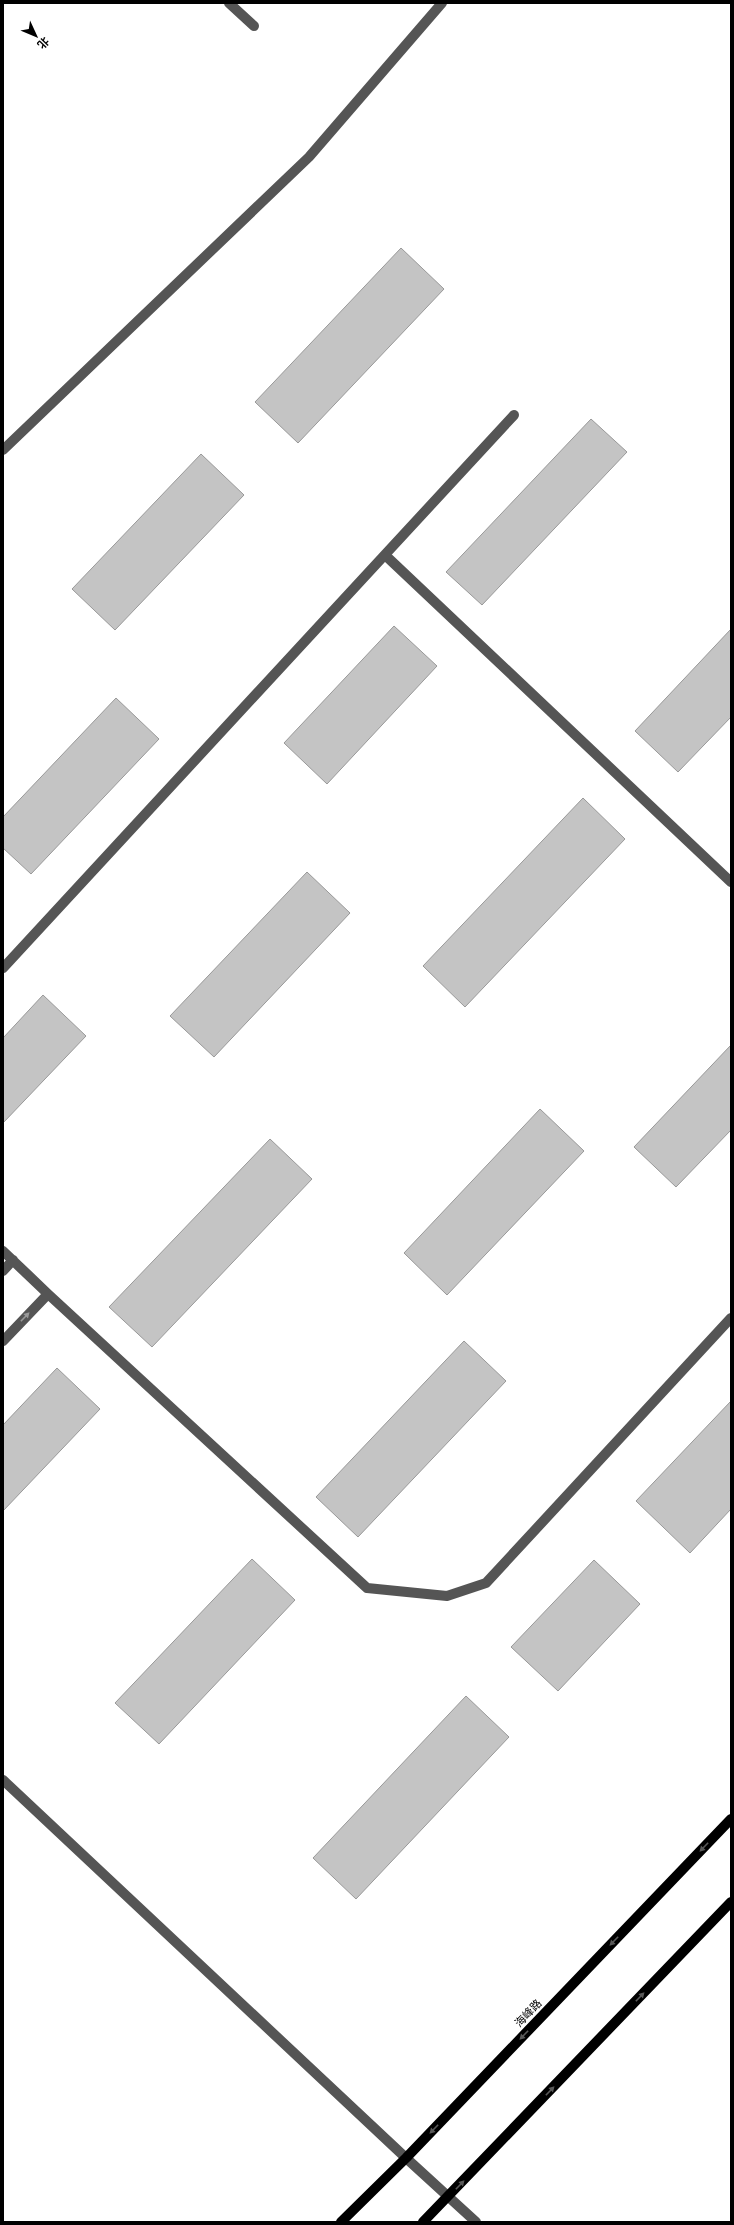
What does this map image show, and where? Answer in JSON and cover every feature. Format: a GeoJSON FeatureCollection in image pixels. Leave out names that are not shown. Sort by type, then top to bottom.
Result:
{"type":"FeatureCollection","features":[{"type":"Feature","properties":{"kind":"main road","name":"海峰路"},"geometry":{"type":"LineString","coordinates":[[341,2222],[406,2158],[731,1819]]}},
{"type":"Feature","properties":{"kind":"main road"},"geometry":{"type":"LineString","coordinates":[[423,2222],[731,1902]]}},
{"type":"Feature","properties":{"kind":"street"},"geometry":{"type":"LineString","coordinates":[[228,3],[254,26]]}},
{"type":"Feature","properties":{"kind":"street"},"geometry":{"type":"LineString","coordinates":[[3,450],[310,157],[442,3]]}},
{"type":"Feature","properties":{"kind":"street"},"geometry":{"type":"LineString","coordinates":[[3,968],[514,415]]}},
{"type":"Feature","properties":{"kind":"street"},"geometry":{"type":"LineString","coordinates":[[385,555],[731,882]]}},
{"type":"Feature","properties":{"kind":"street"},"geometry":{"type":"LineString","coordinates":[[3,1251],[367,1588],[447,1596],[486,1583],[731,1318]]}},
{"type":"Feature","properties":{"kind":"street"},"geometry":{"type":"LineString","coordinates":[[3,1271],[13,1260]]}},
{"type":"Feature","properties":{"kind":"street"},"geometry":{"type":"LineString","coordinates":[[3,1341],[48,1294]]}},
{"type":"Feature","properties":{"kind":"street"},"geometry":{"type":"LineString","coordinates":[[3,1780],[476,2222]]}},
{"type":"Feature","properties":{"kind":"building"},"geometry":{"type":"Polygon","coordinates":[[[401,248],[444,289],[298,443],[255,402],[401,248]]]}},
{"type":"Feature","properties":{"kind":"building"},"geometry":{"type":"Polygon","coordinates":[[[591,419],[627,452],[482,605],[446,572],[591,419]]]}},
{"type":"Feature","properties":{"kind":"building"},"geometry":{"type":"Polygon","coordinates":[[[201,454],[244,495],[115,630],[72,589],[201,454]]]}},
{"type":"Feature","properties":{"kind":"building"},"geometry":{"type":"Polygon","coordinates":[[[394,626],[437,666],[327,784],[284,743],[394,626]]]}},
{"type":"Feature","properties":{"kind":"building"},"geometry":{"type":"Polygon","coordinates":[[[731,629],[731,717],[678,772],[635,731],[731,629]]]}},
{"type":"Feature","properties":{"kind":"building"},"geometry":{"type":"Polygon","coordinates":[[[116,698],[159,739],[31,874],[3,848],[3,817],[116,698]]]}},
{"type":"Feature","properties":{"kind":"building"},"geometry":{"type":"Polygon","coordinates":[[[583,798],[625,839],[465,1007],[423,966],[583,798]]]}},
{"type":"Feature","properties":{"kind":"building"},"geometry":{"type":"Polygon","coordinates":[[[307,872],[350,913],[214,1057],[170,1016],[307,872]]]}},
{"type":"Feature","properties":{"kind":"building"},"geometry":{"type":"Polygon","coordinates":[[[43,995],[86,1036],[3,1123],[3,1038],[43,995]]]}},
{"type":"Feature","properties":{"kind":"building"},"geometry":{"type":"Polygon","coordinates":[[[731,1045],[731,1130],[676,1187],[634,1147],[731,1045]]]}},
{"type":"Feature","properties":{"kind":"building"},"geometry":{"type":"Polygon","coordinates":[[[540,1109],[584,1151],[447,1295],[404,1253],[540,1109]]]}},
{"type":"Feature","properties":{"kind":"building"},"geometry":{"type":"Polygon","coordinates":[[[270,1139],[312,1179],[152,1347],[109,1307],[270,1139]]]}},
{"type":"Feature","properties":{"kind":"building"},"geometry":{"type":"Polygon","coordinates":[[[464,1341],[506,1381],[358,1537],[316,1497],[464,1341]]]}},
{"type":"Feature","properties":{"kind":"building"},"geometry":{"type":"Polygon","coordinates":[[[57,1368],[100,1409],[3,1511],[3,1425],[57,1368]]]}},
{"type":"Feature","properties":{"kind":"building"},"geometry":{"type":"Polygon","coordinates":[[[731,1401],[731,1509],[690,1553],[636,1501],[731,1401]]]}},
{"type":"Feature","properties":{"kind":"building"},"geometry":{"type":"Polygon","coordinates":[[[252,1559],[295,1600],[159,1744],[115,1703],[252,1559]]]}},
{"type":"Feature","properties":{"kind":"building"},"geometry":{"type":"Polygon","coordinates":[[[594,1560],[640,1604],[558,1691],[511,1647],[594,1560]]]}},
{"type":"Feature","properties":{"kind":"building"},"geometry":{"type":"Polygon","coordinates":[[[466,1696],[509,1737],[356,1899],[313,1858],[466,1696]]]}}]}
